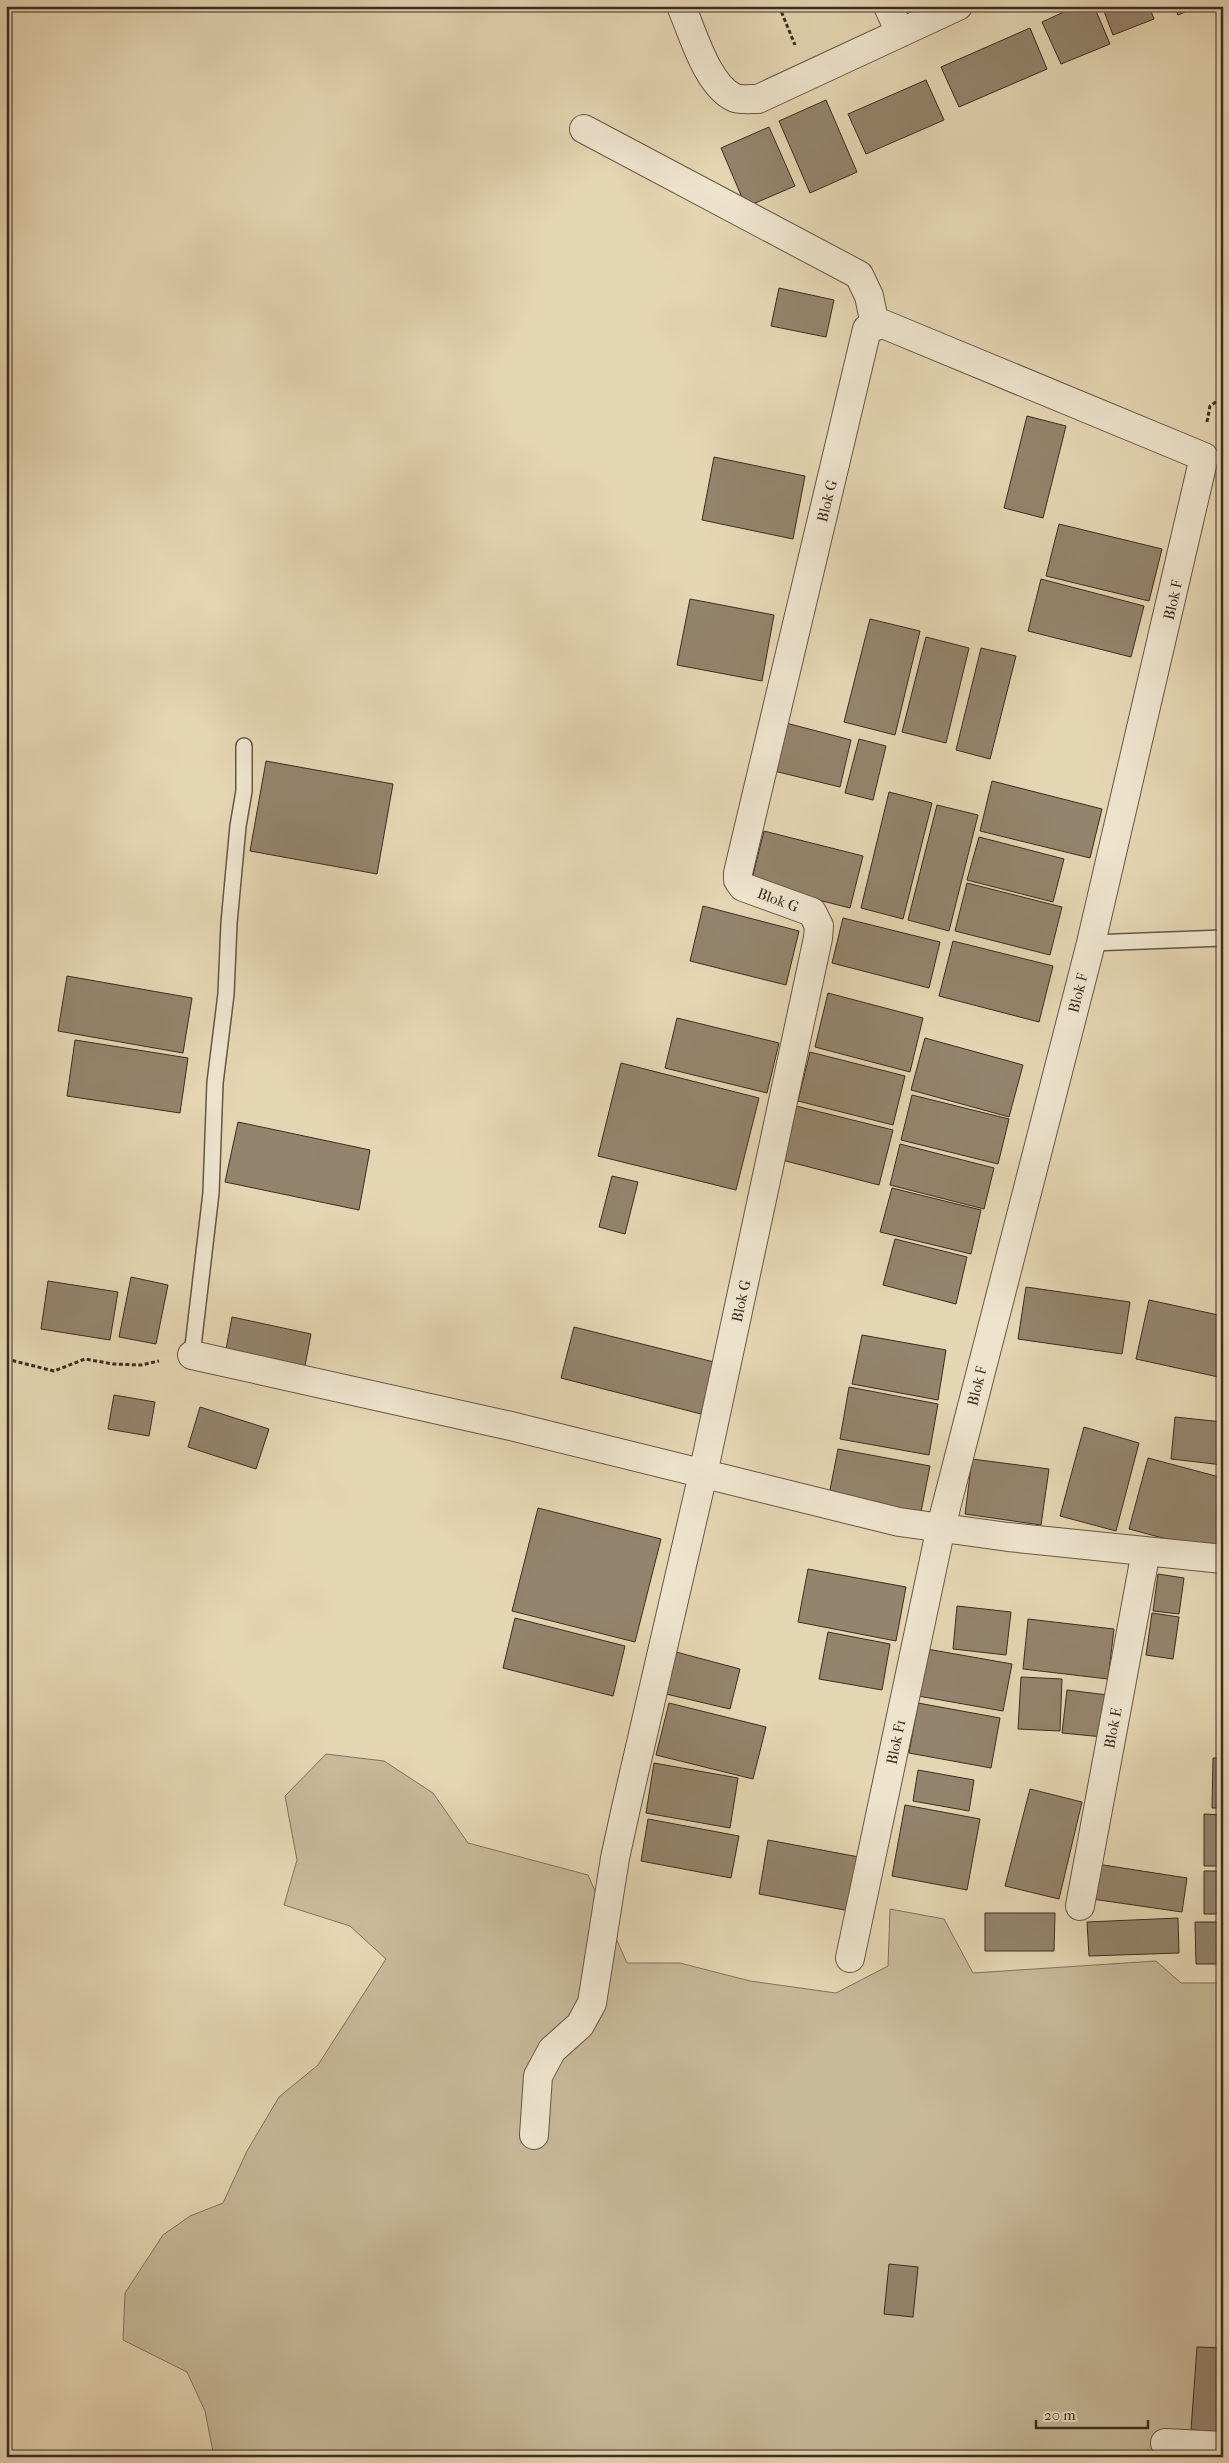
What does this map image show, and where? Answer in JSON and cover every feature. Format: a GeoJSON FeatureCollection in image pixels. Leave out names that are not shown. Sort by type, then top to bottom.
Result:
{"type":"FeatureCollection","features":[{"type":"Feature","properties":{"kind":"street"},"geometry":{"type":"LineString","coordinates":[[682,6],[711,75],[723,90],[736,98],[758,98],[958,6]]}},
{"type":"Feature","properties":{"kind":"street"},"geometry":{"type":"LineString","coordinates":[[888,6],[900,33]]}},
{"type":"Feature","properties":{"kind":"street"},"geometry":{"type":"LineString","coordinates":[[584,129],[859,276],[869,296],[871,327]]}},
{"type":"Feature","properties":{"kind":"street","name":"Blok F"},"geometry":{"type":"LineString","coordinates":[[871,327],[883,324],[1204,458],[1091,943],[941,1527]]}},
{"type":"Feature","properties":{"kind":"street","name":"Blok G"},"geometry":{"type":"LineString","coordinates":[[703,1474],[818,938],[819,926],[812,912],[743,887],[738,880],[738,873],[871,327]]}},
{"type":"Feature","properties":{"kind":"street"},"geometry":{"type":"LineString","coordinates":[[192,1355],[511,1426],[899,1522],[1008,1537],[1146,1550],[1223,1560]]}},
{"type":"Feature","properties":{"kind":"street"},"geometry":{"type":"LineString","coordinates":[[534,2135],[538,2076],[552,2050],[580,2025],[592,2003],[614,1867],[626,1808],[703,1474]]}},
{"type":"Feature","properties":{"kind":"street","name":"Blok F1"},"geometry":{"type":"LineString","coordinates":[[850,1958],[941,1527]]}},
{"type":"Feature","properties":{"kind":"street","name":"Blok E"},"geometry":{"type":"LineString","coordinates":[[1080,1906],[1146,1550]]}},
{"type":"Feature","properties":{"kind":"street"},"geometry":{"type":"LineString","coordinates":[[1165,2443],[1223,2446]]}},
{"type":"Feature","properties":{"kind":"lane"},"geometry":{"type":"LineString","coordinates":[[192,1355],[211,1193],[215,1083],[226,994],[238,826],[244,791],[244,746]]}},
{"type":"Feature","properties":{"kind":"lane"},"geometry":{"type":"LineString","coordinates":[[1091,943],[1223,938]]}},
{"type":"Feature","properties":{"kind":"path"},"geometry":{"type":"LineString","coordinates":[[779,6],[807,75]]}},
{"type":"Feature","properties":{"kind":"path"},"geometry":{"type":"LineString","coordinates":[[6,1359],[54,1371],[85,1358],[113,1364],[141,1365],[192,1355]]}},
{"type":"Feature","properties":{"kind":"shaded area"},"geometry":{"type":"Polygon","coordinates":[[[326,1754],[384,1761],[433,1793],[468,1843],[588,1875],[627,1963],[680,1963],[750,1981],[836,1993],[888,1966],[890,1909],[944,1919],[973,1973],[1156,1961],[1181,1983],[1223,1983],[1223,2457],[214,2457],[205,2411],[187,2372],[123,2340],[125,2293],[163,2235],[190,2216],[223,2203],[247,2151],[279,2097],[318,2065],[386,1959],[350,1926],[284,1905],[297,1860],[285,1796],[326,1754]]]}},
{"type":"Feature","properties":{"kind":"building"},"geometry":{"type":"Polygon","coordinates":[[[1077,6],[1094,6],[1110,44],[1061,64],[1042,22],[1077,6]]]}},
{"type":"Feature","properties":{"kind":"building"},"geometry":{"type":"Polygon","coordinates":[[[1102,6],[1149,6],[1154,19],[1113,35],[1102,6]]]}},
{"type":"Feature","properties":{"kind":"building"},"geometry":{"type":"Polygon","coordinates":[[[1174,6],[1199,6],[1178,15],[1174,6]]]}},
{"type":"Feature","properties":{"kind":"building"},"geometry":{"type":"Polygon","coordinates":[[[1030,28],[1047,69],[959,107],[941,67],[1030,28]]]}},
{"type":"Feature","properties":{"kind":"building"},"geometry":{"type":"Polygon","coordinates":[[[926,80],[944,120],[866,154],[848,114],[926,80]]]}},
{"type":"Feature","properties":{"kind":"building"},"geometry":{"type":"Polygon","coordinates":[[[826,100],[857,172],[810,193],[779,121],[826,100]]]}},
{"type":"Feature","properties":{"kind":"building"},"geometry":{"type":"Polygon","coordinates":[[[769,127],[795,186],[746,207],[721,148],[769,127]]]}},
{"type":"Feature","properties":{"kind":"building"},"geometry":{"type":"Polygon","coordinates":[[[779,288],[834,300],[826,337],[771,326],[779,288]]]}},
{"type":"Feature","properties":{"kind":"building"},"geometry":{"type":"Polygon","coordinates":[[[1027,416],[1066,426],[1043,518],[1004,508],[1027,416]]]}},
{"type":"Feature","properties":{"kind":"building"},"geometry":{"type":"Polygon","coordinates":[[[714,457],[805,476],[793,539],[702,520],[714,457]]]}},
{"type":"Feature","properties":{"kind":"building"},"geometry":{"type":"Polygon","coordinates":[[[1059,524],[1162,549],[1149,601],[1046,576],[1059,524]]]}},
{"type":"Feature","properties":{"kind":"building"},"geometry":{"type":"Polygon","coordinates":[[[1041,579],[1144,606],[1131,657],[1028,631],[1041,579]]]}},
{"type":"Feature","properties":{"kind":"building"},"geometry":{"type":"Polygon","coordinates":[[[690,599],[774,615],[762,681],[677,665],[690,599]]]}},
{"type":"Feature","properties":{"kind":"building"},"geometry":{"type":"Polygon","coordinates":[[[870,619],[920,631],[895,735],[844,722],[870,619]]]}},
{"type":"Feature","properties":{"kind":"building"},"geometry":{"type":"Polygon","coordinates":[[[926,637],[969,648],[946,743],[902,732],[926,637]]]}},
{"type":"Feature","properties":{"kind":"building"},"geometry":{"type":"Polygon","coordinates":[[[981,648],[1016,656],[990,759],[956,750],[981,648]]]}},
{"type":"Feature","properties":{"kind":"building"},"geometry":{"type":"Polygon","coordinates":[[[786,723],[851,740],[840,787],[774,771],[786,723]]]}},
{"type":"Feature","properties":{"kind":"building"},"geometry":{"type":"Polygon","coordinates":[[[859,739],[886,746],[873,800],[845,793],[859,739]]]}},
{"type":"Feature","properties":{"kind":"building"},"geometry":{"type":"Polygon","coordinates":[[[266,761],[393,784],[377,874],[250,851],[266,761]]]}},
{"type":"Feature","properties":{"kind":"building"},"geometry":{"type":"Polygon","coordinates":[[[992,781],[1102,809],[1090,858],[980,831],[992,781]]]}},
{"type":"Feature","properties":{"kind":"building"},"geometry":{"type":"Polygon","coordinates":[[[889,792],[932,803],[903,919],[861,908],[889,792]]]}},
{"type":"Feature","properties":{"kind":"building"},"geometry":{"type":"Polygon","coordinates":[[[937,805],[978,815],[949,931],[908,920],[937,805]]]}},
{"type":"Feature","properties":{"kind":"building"},"geometry":{"type":"Polygon","coordinates":[[[764,831],[863,856],[850,908],[751,883],[764,831]]]}},
{"type":"Feature","properties":{"kind":"building"},"geometry":{"type":"Polygon","coordinates":[[[979,837],[1064,859],[1053,902],[967,880],[979,837]]]}},
{"type":"Feature","properties":{"kind":"building"},"geometry":{"type":"Polygon","coordinates":[[[967,883],[1062,907],[1050,955],[955,931],[967,883]]]}},
{"type":"Feature","properties":{"kind":"building"},"geometry":{"type":"Polygon","coordinates":[[[703,906],[799,931],[786,985],[690,961],[703,906]]]}},
{"type":"Feature","properties":{"kind":"building"},"geometry":{"type":"Polygon","coordinates":[[[843,918],[940,942],[929,988],[832,963],[843,918]]]}},
{"type":"Feature","properties":{"kind":"building"},"geometry":{"type":"Polygon","coordinates":[[[953,941],[1053,966],[1039,1022],[939,996],[953,941]]]}},
{"type":"Feature","properties":{"kind":"building"},"geometry":{"type":"Polygon","coordinates":[[[67,976],[192,998],[183,1053],[58,1031],[67,976]]]}},
{"type":"Feature","properties":{"kind":"building"},"geometry":{"type":"Polygon","coordinates":[[[828,993],[923,1018],[910,1072],[815,1047],[828,993]]]}},
{"type":"Feature","properties":{"kind":"building"},"geometry":{"type":"Polygon","coordinates":[[[677,1018],[779,1043],[767,1093],[665,1068],[677,1018]]]}},
{"type":"Feature","properties":{"kind":"building"},"geometry":{"type":"Polygon","coordinates":[[[925,1038],[1023,1065],[1009,1117],[911,1090],[925,1038]]]}},
{"type":"Feature","properties":{"kind":"building"},"geometry":{"type":"Polygon","coordinates":[[[75,1040],[188,1058],[180,1113],[67,1096],[75,1040]]]}},
{"type":"Feature","properties":{"kind":"building"},"geometry":{"type":"Polygon","coordinates":[[[810,1052],[905,1076],[893,1125],[798,1101],[810,1052]]]}},
{"type":"Feature","properties":{"kind":"building"},"geometry":{"type":"Polygon","coordinates":[[[621,1063],[759,1098],[736,1190],[598,1156],[621,1063]]]}},
{"type":"Feature","properties":{"kind":"building"},"geometry":{"type":"Polygon","coordinates":[[[912,1095],[1009,1119],[998,1164],[901,1140],[912,1095]]]}},
{"type":"Feature","properties":{"kind":"building"},"geometry":{"type":"Polygon","coordinates":[[[796,1106],[893,1130],[879,1185],[782,1160],[796,1106]]]}},
{"type":"Feature","properties":{"kind":"building"},"geometry":{"type":"Polygon","coordinates":[[[238,1122],[370,1150],[359,1210],[225,1182],[238,1122]]]}},
{"type":"Feature","properties":{"kind":"building"},"geometry":{"type":"Polygon","coordinates":[[[900,1144],[994,1168],[984,1209],[890,1185],[900,1144]]]}},
{"type":"Feature","properties":{"kind":"building"},"geometry":{"type":"Polygon","coordinates":[[[612,1176],[638,1182],[625,1234],[599,1227],[612,1176]]]}},
{"type":"Feature","properties":{"kind":"building"},"geometry":{"type":"Polygon","coordinates":[[[892,1188],[981,1210],[971,1254],[880,1232],[892,1188]]]}},
{"type":"Feature","properties":{"kind":"building"},"geometry":{"type":"Polygon","coordinates":[[[895,1239],[967,1257],[956,1304],[883,1285],[895,1239]]]}},
{"type":"Feature","properties":{"kind":"building"},"geometry":{"type":"Polygon","coordinates":[[[131,1277],[168,1285],[156,1344],[119,1337],[131,1277]]]}},
{"type":"Feature","properties":{"kind":"building"},"geometry":{"type":"Polygon","coordinates":[[[48,1281],[118,1292],[110,1340],[41,1329],[48,1281]]]}},
{"type":"Feature","properties":{"kind":"building"},"geometry":{"type":"Polygon","coordinates":[[[1026,1287],[1130,1302],[1122,1354],[1018,1339],[1026,1287]]]}},
{"type":"Feature","properties":{"kind":"building"},"geometry":{"type":"Polygon","coordinates":[[[1149,1300],[1223,1316],[1223,1378],[1136,1359],[1149,1300]]]}},
{"type":"Feature","properties":{"kind":"building"},"geometry":{"type":"Polygon","coordinates":[[[232,1317],[311,1334],[304,1371],[225,1355],[232,1317]]]}},
{"type":"Feature","properties":{"kind":"building"},"geometry":{"type":"Polygon","coordinates":[[[574,1327],[714,1362],[701,1414],[561,1378],[574,1327]]]}},
{"type":"Feature","properties":{"kind":"building"},"geometry":{"type":"Polygon","coordinates":[[[862,1335],[946,1350],[938,1400],[852,1384],[862,1335]]]}},
{"type":"Feature","properties":{"kind":"building"},"geometry":{"type":"Polygon","coordinates":[[[849,1387],[938,1404],[929,1455],[840,1439],[849,1387]]]}},
{"type":"Feature","properties":{"kind":"building"},"geometry":{"type":"Polygon","coordinates":[[[114,1395],[155,1402],[149,1436],[108,1429],[114,1395]]]}},
{"type":"Feature","properties":{"kind":"building"},"geometry":{"type":"Polygon","coordinates":[[[200,1407],[269,1429],[256,1469],[188,1447],[200,1407]]]}},
{"type":"Feature","properties":{"kind":"building"},"geometry":{"type":"Polygon","coordinates":[[[1175,1417],[1223,1422],[1223,1465],[1171,1459],[1175,1417]]]}},
{"type":"Feature","properties":{"kind":"building"},"geometry":{"type":"Polygon","coordinates":[[[1084,1427],[1139,1443],[1116,1531],[1060,1516],[1084,1427]]]}},
{"type":"Feature","properties":{"kind":"building"},"geometry":{"type":"Polygon","coordinates":[[[838,1449],[930,1466],[920,1517],[828,1500],[838,1449]]]}},
{"type":"Feature","properties":{"kind":"building"},"geometry":{"type":"Polygon","coordinates":[[[1148,1458],[1223,1478],[1223,1554],[1129,1529],[1148,1458]]]}},
{"type":"Feature","properties":{"kind":"building"},"geometry":{"type":"Polygon","coordinates":[[[972,1459],[1049,1469],[1041,1525],[965,1514],[972,1459]]]}},
{"type":"Feature","properties":{"kind":"building"},"geometry":{"type":"Polygon","coordinates":[[[538,1508],[661,1539],[635,1642],[512,1611],[538,1508]]]}},
{"type":"Feature","properties":{"kind":"building"},"geometry":{"type":"Polygon","coordinates":[[[808,1569],[906,1587],[896,1641],[798,1622],[808,1569]]]}},
{"type":"Feature","properties":{"kind":"building"},"geometry":{"type":"Polygon","coordinates":[[[1158,1574],[1184,1578],[1179,1614],[1153,1611],[1158,1574]]]}},
{"type":"Feature","properties":{"kind":"building"},"geometry":{"type":"Polygon","coordinates":[[[957,1606],[1011,1612],[1006,1655],[953,1649],[957,1606]]]}},
{"type":"Feature","properties":{"kind":"building"},"geometry":{"type":"Polygon","coordinates":[[[1152,1613],[1179,1617],[1173,1659],[1146,1655],[1152,1613]]]}},
{"type":"Feature","properties":{"kind":"building"},"geometry":{"type":"Polygon","coordinates":[[[515,1618],[625,1646],[613,1696],[503,1668],[515,1618]]]}},
{"type":"Feature","properties":{"kind":"building"},"geometry":{"type":"Polygon","coordinates":[[[1028,1619],[1114,1629],[1108,1679],[1023,1669],[1028,1619]]]}},
{"type":"Feature","properties":{"kind":"building"},"geometry":{"type":"Polygon","coordinates":[[[828,1632],[890,1644],[882,1690],[819,1679],[828,1632]]]}},
{"type":"Feature","properties":{"kind":"building"},"geometry":{"type":"Polygon","coordinates":[[[927,1649],[1012,1664],[1003,1711],[918,1696],[927,1649]]]}},
{"type":"Feature","properties":{"kind":"building"},"geometry":{"type":"Polygon","coordinates":[[[676,1652],[740,1669],[730,1709],[666,1694],[676,1652]]]}},
{"type":"Feature","properties":{"kind":"building"},"geometry":{"type":"Polygon","coordinates":[[[1021,1677],[1062,1679],[1060,1731],[1018,1729],[1021,1677]]]}},
{"type":"Feature","properties":{"kind":"building"},"geometry":{"type":"Polygon","coordinates":[[[1067,1690],[1108,1695],[1103,1737],[1062,1733],[1067,1690]]]}},
{"type":"Feature","properties":{"kind":"building"},"geometry":{"type":"Polygon","coordinates":[[[669,1703],[766,1727],[753,1779],[656,1755],[669,1703]]]}},
{"type":"Feature","properties":{"kind":"building"},"geometry":{"type":"Polygon","coordinates":[[[918,1703],[1000,1718],[991,1768],[909,1753],[918,1703]]]}},
{"type":"Feature","properties":{"kind":"building"},"geometry":{"type":"Polygon","coordinates":[[[1213,1758],[1223,1758],[1223,1808],[1212,1808],[1213,1758]]]}},
{"type":"Feature","properties":{"kind":"building"},"geometry":{"type":"Polygon","coordinates":[[[654,1763],[738,1778],[730,1828],[646,1813],[654,1763]]]}},
{"type":"Feature","properties":{"kind":"building"},"geometry":{"type":"Polygon","coordinates":[[[918,1770],[974,1780],[969,1811],[913,1801],[918,1770]]]}},
{"type":"Feature","properties":{"kind":"building"},"geometry":{"type":"Polygon","coordinates":[[[1030,1789],[1082,1802],[1059,1899],[1005,1886],[1030,1789]]]}},
{"type":"Feature","properties":{"kind":"building"},"geometry":{"type":"Polygon","coordinates":[[[905,1805],[980,1819],[967,1890],[892,1876],[905,1805]]]}},
{"type":"Feature","properties":{"kind":"building"},"geometry":{"type":"Polygon","coordinates":[[[1204,1814],[1223,1815],[1223,1866],[1204,1866],[1204,1814]]]}},
{"type":"Feature","properties":{"kind":"building"},"geometry":{"type":"Polygon","coordinates":[[[648,1819],[739,1836],[731,1878],[641,1861],[648,1819]]]}},
{"type":"Feature","properties":{"kind":"building"},"geometry":{"type":"Polygon","coordinates":[[[768,1840],[859,1857],[850,1911],[759,1894],[768,1840]]]}},
{"type":"Feature","properties":{"kind":"building"},"geometry":{"type":"Polygon","coordinates":[[[1097,1864],[1187,1878],[1182,1912],[1092,1899],[1097,1864]]]}},
{"type":"Feature","properties":{"kind":"building"},"geometry":{"type":"Polygon","coordinates":[[[1204,1871],[1223,1871],[1223,1914],[1204,1914],[1204,1871]]]}},
{"type":"Feature","properties":{"kind":"building"},"geometry":{"type":"Polygon","coordinates":[[[985,1913],[1055,1913],[1054,1951],[985,1951],[985,1913]]]}},
{"type":"Feature","properties":{"kind":"building"},"geometry":{"type":"Polygon","coordinates":[[[1178,1918],[1179,1953],[1089,1956],[1087,1922],[1178,1918]]]}},
{"type":"Feature","properties":{"kind":"building"},"geometry":{"type":"Polygon","coordinates":[[[1195,1922],[1223,1922],[1223,1964],[1196,1964],[1195,1922]]]}},
{"type":"Feature","properties":{"kind":"building"},"geometry":{"type":"Polygon","coordinates":[[[889,2264],[918,2267],[913,2317],[884,2314],[889,2264]]]}},
{"type":"Feature","properties":{"kind":"building"},"geometry":{"type":"Polygon","coordinates":[[[1197,2347],[1223,2348],[1223,2432],[1191,2430],[1197,2347]]]}}]}
